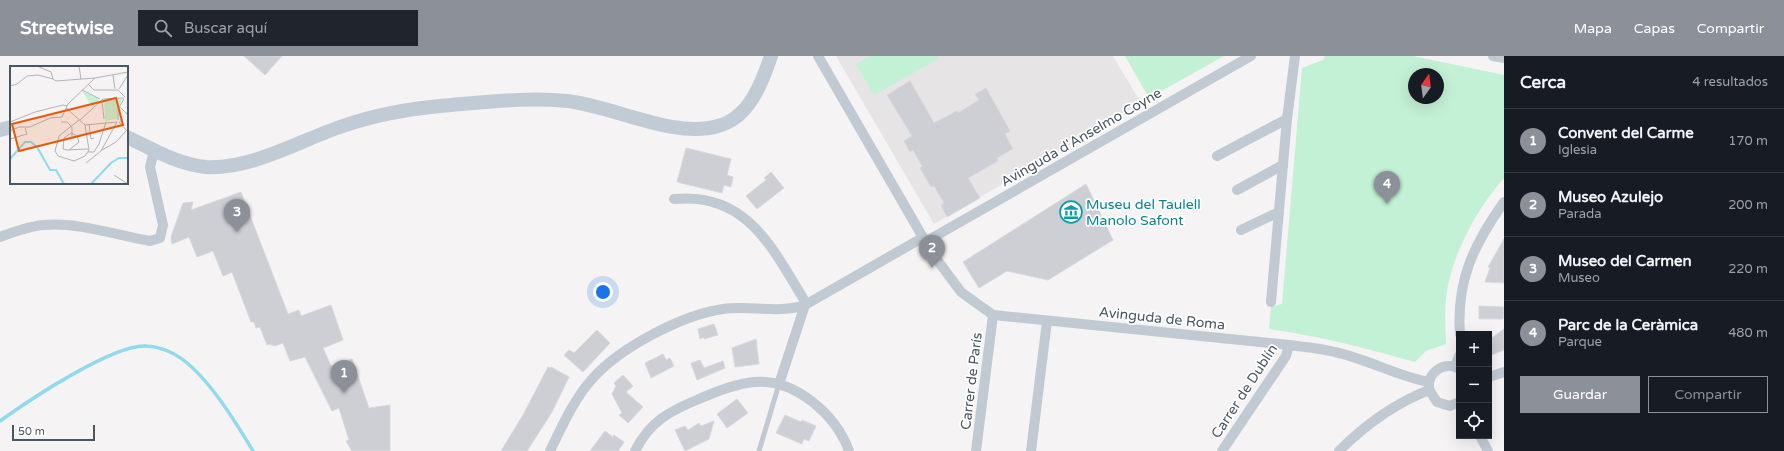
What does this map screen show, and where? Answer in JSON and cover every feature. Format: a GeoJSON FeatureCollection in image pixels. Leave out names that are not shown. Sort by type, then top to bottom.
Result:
{"type":"FeatureCollection","features":[{"type":"Feature","properties":{"kind":"main road"},"geometry":{"type":"LineString","coordinates":[[128,138],[154,151],[190,164],[207,167],[226,166],[274,152],[341,126],[405,110],[536,99],[567,101],[597,106],[662,125],[707,129],[721,126],[733,120],[745,109],[762,80],[771,56]]}},
{"type":"Feature","properties":{"kind":"main road"},"geometry":{"type":"LineString","coordinates":[[0,130],[10,127]]}},
{"type":"Feature","properties":{"kind":"street","name":"Avinguda de Roma"},"geometry":{"type":"LineString","coordinates":[[818,56],[923,240],[960,292],[993,315],[1289,345],[1335,352],[1381,366],[1429,386]]}},
{"type":"Feature","properties":{"kind":"street","name":"Avinguda d'Anselmo Coyne"},"geometry":{"type":"LineString","coordinates":[[805,305],[1251,56]]}},
{"type":"Feature","properties":{"kind":"street"},"geometry":{"type":"LineString","coordinates":[[1271,302],[1287,119],[1295,56]]}},
{"type":"Feature","properties":{"kind":"street"},"geometry":{"type":"LineString","coordinates":[[1493,56],[1504,58]]}},
{"type":"Feature","properties":{"kind":"street"},"geometry":{"type":"LineString","coordinates":[[1217,156],[1287,119]]}},
{"type":"Feature","properties":{"kind":"street"},"geometry":{"type":"LineString","coordinates":[[0,238],[23,229],[43,225],[65,224],[150,242],[160,238],[163,225],[150,167],[154,151]]}},
{"type":"Feature","properties":{"kind":"street"},"geometry":{"type":"LineString","coordinates":[[1237,190],[1283,165]]}},
{"type":"Feature","properties":{"kind":"street"},"geometry":{"type":"LineString","coordinates":[[674,199],[688,198],[713,203],[732,210],[748,220],[770,244],[803,298],[805,305],[779,384]]}},
{"type":"Feature","properties":{"kind":"street"},"geometry":{"type":"LineString","coordinates":[[1460,331],[1459,307],[1462,284],[1472,255],[1492,218],[1504,202]]}},
{"type":"Feature","properties":{"kind":"street"},"geometry":{"type":"LineString","coordinates":[[1241,230],[1279,212]]}},
{"type":"Feature","properties":{"kind":"street"},"geometry":{"type":"LineString","coordinates":[[550,451],[575,402],[593,377],[620,355],[656,333],[677,323],[722,310],[790,309],[805,305]]}},
{"type":"Feature","properties":{"kind":"street","name":"Carrer de París"},"geometry":{"type":"LineString","coordinates":[[976,451],[993,315]]}},
{"type":"Feature","properties":{"kind":"street"},"geometry":{"type":"LineString","coordinates":[[1031,451],[1047,321]]}},
{"type":"Feature","properties":{"kind":"street","name":"Carrer de Dublín"},"geometry":{"type":"LineString","coordinates":[[1222,451],[1286,356],[1289,345]]}},
{"type":"Feature","properties":{"kind":"street"},"geometry":{"type":"LineString","coordinates":[[1339,451],[1354,436],[1429,386],[1434,372],[1444,366],[1456,368]]}},
{"type":"Feature","properties":{"kind":"street"},"geometry":{"type":"LineString","coordinates":[[1492,377],[1504,372]]}},
{"type":"Feature","properties":{"kind":"street"},"geometry":{"type":"LineString","coordinates":[[635,451],[646,433],[666,414],[721,390],[744,384],[762,382],[779,384],[803,396],[823,412],[842,434],[849,451]]}},
{"type":"Feature","properties":{"kind":"street"},"geometry":{"type":"LineString","coordinates":[[1429,386],[1436,402],[1450,406],[1457,403]]}},
{"type":"Feature","properties":{"kind":"street"},"geometry":{"type":"LineString","coordinates":[[1482,439],[1488,451]]}},
{"type":"Feature","properties":{"kind":"lane"},"geometry":{"type":"LineString","coordinates":[[759,451],[779,384]]}},
{"type":"Feature","properties":{"kind":"shaded area"},"geometry":{"type":"Polygon","coordinates":[[[836,56],[1113,56],[1141,103],[934,224],[836,56]]]}},
{"type":"Feature","properties":{"kind":"green space"},"geometry":{"type":"Polygon","coordinates":[[[870,56],[937,56],[938,59],[874,95],[856,64],[870,56]]]}},
{"type":"Feature","properties":{"kind":"green space"},"geometry":{"type":"Polygon","coordinates":[[[1125,56],[1224,56],[1149,98],[1125,56]]]}},
{"type":"Feature","properties":{"kind":"green space"},"geometry":{"type":"Polygon","coordinates":[[[1325,56],[1413,56],[1504,75],[1504,178],[1495,188],[1472,224],[1454,264],[1448,285],[1446,301],[1446,344],[1426,351],[1415,362],[1342,343],[1269,329],[1271,307],[1282,304],[1302,68],[1323,60],[1325,56]]]}},
{"type":"Feature","properties":{"kind":"building"},"geometry":{"type":"Polygon","coordinates":[[[244,56],[282,56],[265,75],[244,56]]]}},
{"type":"Feature","properties":{"kind":"building"},"geometry":{"type":"Polygon","coordinates":[[[910,81],[934,123],[957,111],[958,113],[979,100],[975,94],[986,88],[1010,131],[1005,134],[1013,149],[997,158],[998,161],[968,178],[980,198],[947,217],[941,205],[944,203],[934,186],[931,187],[920,168],[922,166],[913,150],[910,152],[904,141],[912,136],[887,95],[910,81]]]}},
{"type":"Feature","properties":{"kind":"building"},"geometry":{"type":"Polygon","coordinates":[[[686,148],[731,159],[727,175],[733,177],[731,187],[724,185],[722,193],[677,182],[686,148]]]}},
{"type":"Feature","properties":{"kind":"building"},"geometry":{"type":"Polygon","coordinates":[[[771,172],[784,188],[757,209],[746,196],[766,180],[764,178],[771,172]]]}},
{"type":"Feature","properties":{"kind":"building","name":"Museu del Taulell Manolo Safont"},"geometry":{"type":"Polygon","coordinates":[[[1086,184],[1113,240],[1048,280],[1007,271],[979,288],[963,262],[1086,184]]]}},
{"type":"Feature","properties":{"kind":"building"},"geometry":{"type":"Polygon","coordinates":[[[241,192],[288,314],[299,310],[301,316],[331,305],[343,340],[323,348],[331,366],[352,359],[369,408],[390,405],[390,451],[352,451],[346,441],[349,440],[339,408],[332,411],[305,357],[290,361],[283,343],[275,346],[269,344],[267,345],[260,327],[256,328],[254,322],[251,322],[232,272],[223,276],[213,251],[197,257],[189,237],[172,244],[171,237],[183,203],[193,202],[191,210],[241,192]]]}},
{"type":"Feature","properties":{"kind":"building"},"geometry":{"type":"Polygon","coordinates":[[[1504,239],[1504,283],[1485,282],[1490,268],[1488,267],[1504,239]]]}},
{"type":"Feature","properties":{"kind":"building"},"geometry":{"type":"Polygon","coordinates":[[[1479,306],[1504,307],[1503,319],[1479,319],[1479,306]]]}},
{"type":"Feature","properties":{"kind":"building"},"geometry":{"type":"Polygon","coordinates":[[[714,324],[718,335],[700,339],[698,329],[714,324]]]}},
{"type":"Feature","properties":{"kind":"building"},"geometry":{"type":"Polygon","coordinates":[[[1504,329],[1504,350],[1492,355],[1492,338],[1504,329]]]}},
{"type":"Feature","properties":{"kind":"building"},"geometry":{"type":"Polygon","coordinates":[[[597,330],[610,343],[583,372],[564,355],[569,350],[574,353],[597,330]]]}},
{"type":"Feature","properties":{"kind":"building"},"geometry":{"type":"Polygon","coordinates":[[[756,339],[759,364],[735,367],[732,348],[756,339]]]}},
{"type":"Feature","properties":{"kind":"building"},"geometry":{"type":"Polygon","coordinates":[[[663,354],[666,360],[670,358],[674,366],[651,378],[645,363],[663,354]]]}},
{"type":"Feature","properties":{"kind":"building"},"geometry":{"type":"Polygon","coordinates":[[[700,360],[704,368],[723,361],[725,368],[697,380],[691,363],[700,360]]]}},
{"type":"Feature","properties":{"kind":"building"},"geometry":{"type":"Polygon","coordinates":[[[548,367],[551,367],[569,377],[552,412],[527,451],[501,451],[523,415],[548,367]]]}},
{"type":"Feature","properties":{"kind":"building"},"geometry":{"type":"Polygon","coordinates":[[[623,375],[633,386],[626,392],[643,407],[628,423],[619,415],[622,413],[612,394],[616,386],[614,383],[623,375]]]}},
{"type":"Feature","properties":{"kind":"building"},"geometry":{"type":"Polygon","coordinates":[[[737,399],[748,413],[727,428],[717,414],[737,399]]]}},
{"type":"Feature","properties":{"kind":"building"},"geometry":{"type":"Polygon","coordinates":[[[785,415],[801,422],[802,420],[816,426],[809,441],[804,439],[802,444],[776,433],[785,415]]]}},
{"type":"Feature","properties":{"kind":"building"},"geometry":{"type":"Polygon","coordinates":[[[714,421],[709,439],[685,451],[675,430],[685,426],[688,430],[699,423],[701,426],[714,421]]]}},
{"type":"Feature","properties":{"kind":"building"},"geometry":{"type":"Polygon","coordinates":[[[605,431],[624,442],[618,451],[590,451],[605,431]]]}},
{"type":"Feature","properties":{"kind":"waterway"},"geometry":{"type":"LineString","coordinates":[[0,421],[30,400],[93,363],[132,348],[149,346],[170,352],[182,359],[194,369],[217,396],[253,451]]}},
{"type":"Feature","properties":{"kind":"place","name":"Parc de la Ceràmica"},"geometry":{"type":"Point","coordinates":[1387,204]}},
{"type":"Feature","properties":{"kind":"place","name":"Museu del Taulell Manolo Safont"},"geometry":{"type":"Point","coordinates":[1071,212]}},
{"type":"Feature","properties":{"kind":"place","name":"Museo del Carmen"},"geometry":{"type":"Point","coordinates":[237,232]}},
{"type":"Feature","properties":{"kind":"place","name":"Museo Azulejo"},"geometry":{"type":"Point","coordinates":[932,268]}},
{"type":"Feature","properties":{"kind":"place","name":"Convent del Carme"},"geometry":{"type":"Point","coordinates":[344,393]}}]}
